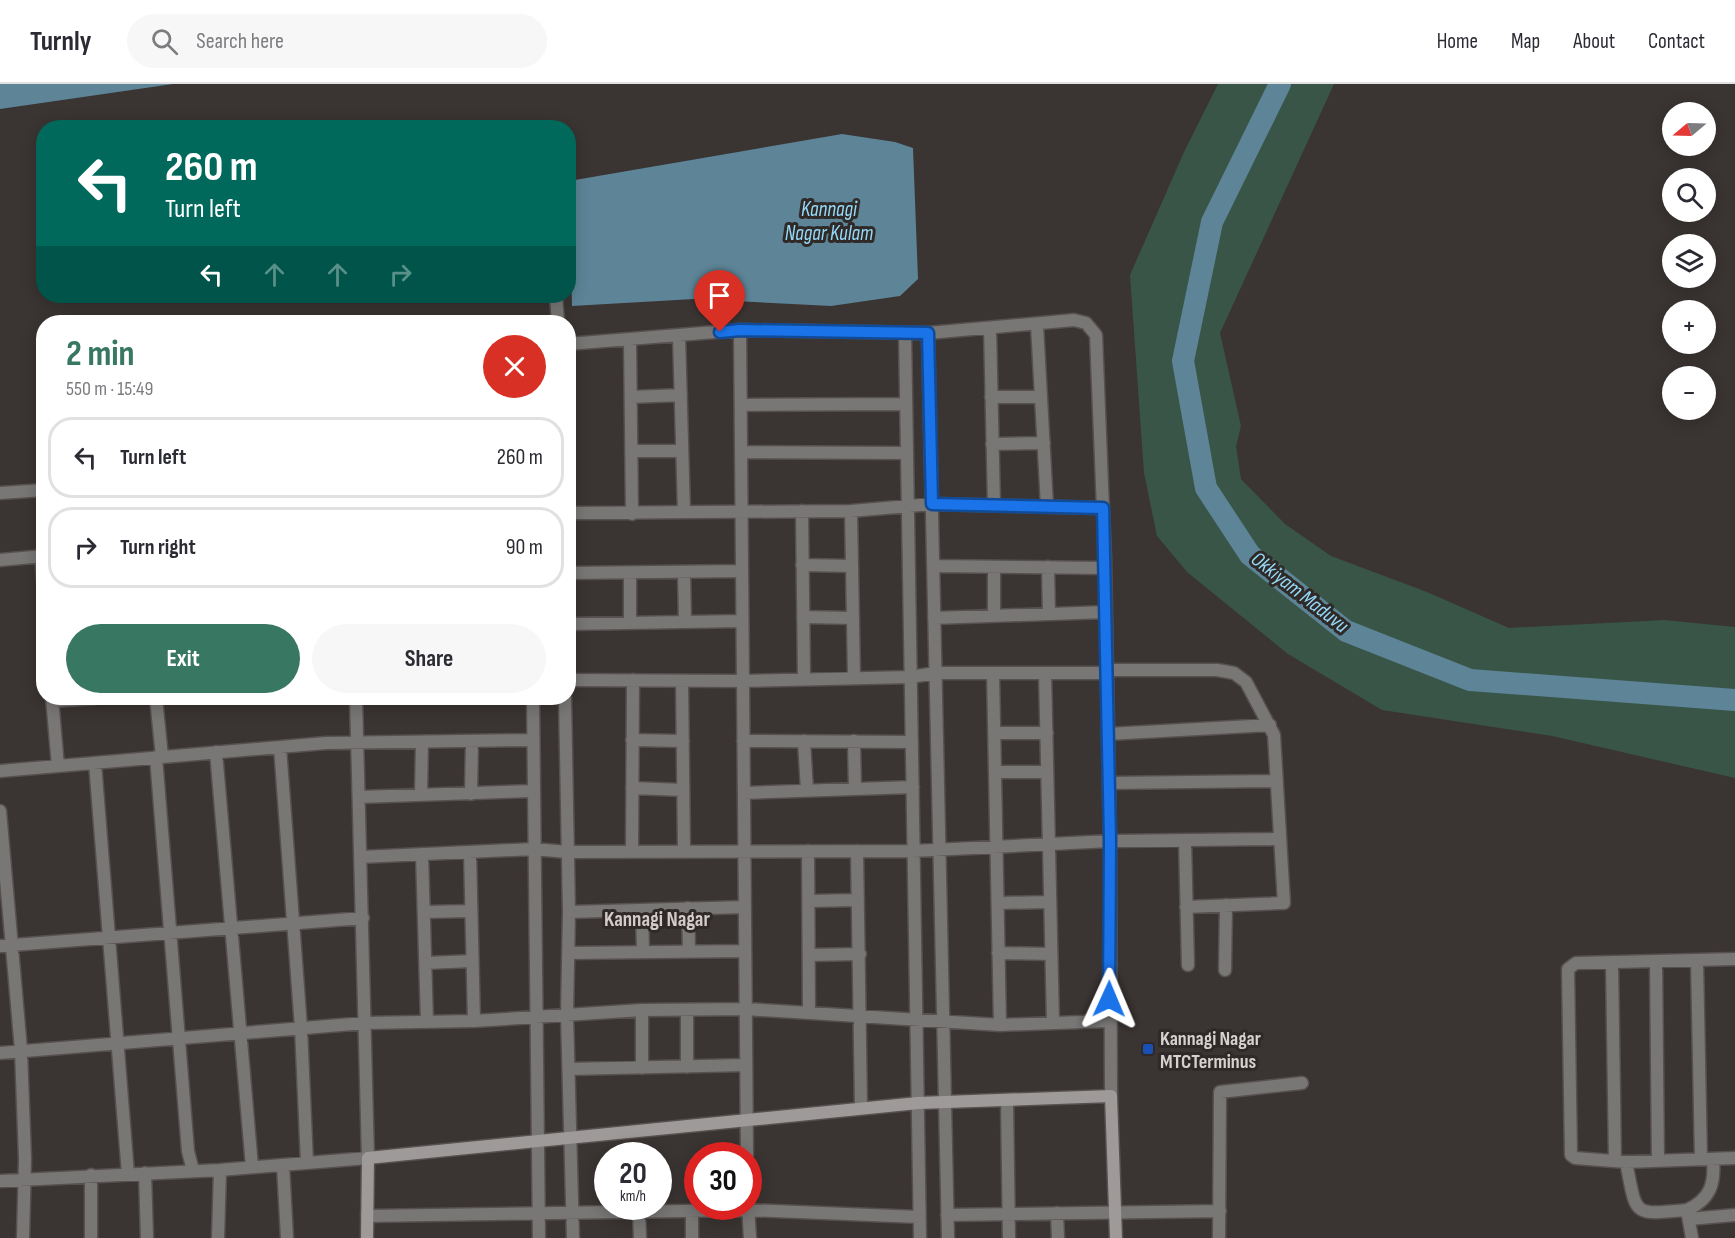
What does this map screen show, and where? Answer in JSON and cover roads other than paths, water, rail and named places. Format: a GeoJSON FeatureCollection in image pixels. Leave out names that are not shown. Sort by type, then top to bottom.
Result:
{"type":"FeatureCollection","features":[{"type":"Feature","properties":{"kind":"street"},"geometry":{"type":"LineString","coordinates":[[576,344],[630,341],[740,330],[928,333],[1074,320],[1086,323],[1096,335],[1106,612],[1110,840],[1109,1022],[1116,1238]]}},
{"type":"Feature","properties":{"kind":"street"},"geometry":{"type":"LineString","coordinates":[[1037,325],[1047,507]]}},
{"type":"Feature","properties":{"kind":"street"},"geometry":{"type":"LineString","coordinates":[[990,328],[994,505]]}},
{"type":"Feature","properties":{"kind":"street"},"geometry":{"type":"LineString","coordinates":[[740,330],[747,1142]]}},
{"type":"Feature","properties":{"kind":"street"},"geometry":{"type":"LineString","coordinates":[[905,333],[920,1238]]}},
{"type":"Feature","properties":{"kind":"street"},"geometry":{"type":"LineString","coordinates":[[928,333],[948,1238]]}},
{"type":"Feature","properties":{"kind":"street"},"geometry":{"type":"LineString","coordinates":[[680,336],[684,512]]}},
{"type":"Feature","properties":{"kind":"street"},"geometry":{"type":"LineString","coordinates":[[630,341],[632,514]]}},
{"type":"Feature","properties":{"kind":"street"},"geometry":{"type":"LineString","coordinates":[[631,397],[681,395]]}},
{"type":"Feature","properties":{"kind":"street"},"geometry":{"type":"LineString","coordinates":[[991,397],[1041,397]]}},
{"type":"Feature","properties":{"kind":"street"},"geometry":{"type":"LineString","coordinates":[[741,405],[906,404]]}},
{"type":"Feature","properties":{"kind":"street"},"geometry":{"type":"LineString","coordinates":[[992,444],[1044,443]]}},
{"type":"Feature","properties":{"kind":"street"},"geometry":{"type":"LineString","coordinates":[[631,451],[682,451]]}},
{"type":"Feature","properties":{"kind":"street"},"geometry":{"type":"LineString","coordinates":[[741,452],[907,453]]}},
{"type":"Feature","properties":{"kind":"street"},"geometry":{"type":"LineString","coordinates":[[0,493],[36,491]]}},
{"type":"Feature","properties":{"kind":"street"},"geometry":{"type":"LineString","coordinates":[[576,513],[851,511],[932,504],[1103,508]]}},
{"type":"Feature","properties":{"kind":"street"},"geometry":{"type":"LineString","coordinates":[[802,511],[804,678]]}},
{"type":"Feature","properties":{"kind":"street"},"geometry":{"type":"LineString","coordinates":[[851,511],[854,677]]}},
{"type":"Feature","properties":{"kind":"street"},"geometry":{"type":"LineString","coordinates":[[0,560],[36,557]]}},
{"type":"Feature","properties":{"kind":"street"},"geometry":{"type":"LineString","coordinates":[[802,565],[852,566]]}},
{"type":"Feature","properties":{"kind":"street"},"geometry":{"type":"LineString","coordinates":[[933,566],[1105,568]]}},
{"type":"Feature","properties":{"kind":"street"},"geometry":{"type":"LineString","coordinates":[[994,567],[994,616]]}},
{"type":"Feature","properties":{"kind":"street"},"geometry":{"type":"LineString","coordinates":[[1048,567],[1048,614]]}},
{"type":"Feature","properties":{"kind":"street"},"geometry":{"type":"LineString","coordinates":[[576,573],[742,571]]}},
{"type":"Feature","properties":{"kind":"street"},"geometry":{"type":"LineString","coordinates":[[684,572],[685,622]]}},
{"type":"Feature","properties":{"kind":"street"},"geometry":{"type":"LineString","coordinates":[[630,573],[630,623]]}},
{"type":"Feature","properties":{"kind":"street"},"geometry":{"type":"LineString","coordinates":[[934,618],[1106,612]]}},
{"type":"Feature","properties":{"kind":"street"},"geometry":{"type":"LineString","coordinates":[[803,617],[853,618]]}},
{"type":"Feature","properties":{"kind":"street"},"geometry":{"type":"LineString","coordinates":[[576,624],[742,621]]}},
{"type":"Feature","properties":{"kind":"street"},"geometry":{"type":"LineString","coordinates":[[576,680],[742,681],[911,677],[935,673],[1106,671],[1217,670],[1234,673],[1246,682],[1270,725],[1276,744],[1284,903],[1186,907]]}},
{"type":"Feature","properties":{"kind":"street"},"geometry":{"type":"LineString","coordinates":[[993,673],[1000,1025]]}},
{"type":"Feature","properties":{"kind":"street"},"geometry":{"type":"LineString","coordinates":[[1045,673],[1053,1023]]}},
{"type":"Feature","properties":{"kind":"street"},"geometry":{"type":"LineString","coordinates":[[632,852],[633,680]]}},
{"type":"Feature","properties":{"kind":"street"},"geometry":{"type":"LineString","coordinates":[[682,681],[684,851]]}},
{"type":"Feature","properties":{"kind":"street"},"geometry":{"type":"LineString","coordinates":[[53,705],[58,766]]}},
{"type":"Feature","properties":{"kind":"street"},"geometry":{"type":"LineString","coordinates":[[156,705],[170,933],[188,1151],[193,1171]]}},
{"type":"Feature","properties":{"kind":"street"},"geometry":{"type":"LineString","coordinates":[[356,705],[363,918],[368,1238]]}},
{"type":"Feature","properties":{"kind":"street"},"geometry":{"type":"LineString","coordinates":[[532,705],[539,1238]]}},
{"type":"Feature","properties":{"kind":"street"},"geometry":{"type":"LineString","coordinates":[[565,705],[569,912],[567,1015],[573,1238]]}},
{"type":"Feature","properties":{"kind":"street"},"geometry":{"type":"LineString","coordinates":[[1108,734],[1270,725]]}},
{"type":"Feature","properties":{"kind":"street"},"geometry":{"type":"LineString","coordinates":[[994,733],[1047,733]]}},
{"type":"Feature","properties":{"kind":"street"},"geometry":{"type":"LineString","coordinates":[[0,771],[358,742],[533,740]]}},
{"type":"Feature","properties":{"kind":"street"},"geometry":{"type":"LineString","coordinates":[[632,740],[683,741]]}},
{"type":"Feature","properties":{"kind":"street"},"geometry":{"type":"LineString","coordinates":[[471,794],[472,741]]}},
{"type":"Feature","properties":{"kind":"street"},"geometry":{"type":"LineString","coordinates":[[743,741],[912,742]]}},
{"type":"Feature","properties":{"kind":"street"},"geometry":{"type":"LineString","coordinates":[[804,741],[807,790]]}},
{"type":"Feature","properties":{"kind":"street"},"geometry":{"type":"LineString","coordinates":[[854,741],[855,789]]}},
{"type":"Feature","properties":{"kind":"street"},"geometry":{"type":"LineString","coordinates":[[421,795],[422,742]]}},
{"type":"Feature","properties":{"kind":"street"},"geometry":{"type":"LineString","coordinates":[[280,747],[301,1028],[307,1163]]}},
{"type":"Feature","properties":{"kind":"street"},"geometry":{"type":"LineString","coordinates":[[216,752],[238,1033],[252,1167]]}},
{"type":"Feature","properties":{"kind":"street"},"geometry":{"type":"LineString","coordinates":[[95,763],[128,1174]]}},
{"type":"Feature","properties":{"kind":"street"},"geometry":{"type":"LineString","coordinates":[[995,772],[1047,772]]}},
{"type":"Feature","properties":{"kind":"street"},"geometry":{"type":"LineString","coordinates":[[1109,783],[1277,781]]}},
{"type":"Feature","properties":{"kind":"street"},"geometry":{"type":"LineString","coordinates":[[632,788],[683,790]]}},
{"type":"Feature","properties":{"kind":"street"},"geometry":{"type":"LineString","coordinates":[[744,793],[912,788]]}},
{"type":"Feature","properties":{"kind":"street"},"geometry":{"type":"LineString","coordinates":[[360,797],[533,791]]}},
{"type":"Feature","properties":{"kind":"street"},"geometry":{"type":"LineString","coordinates":[[0,811],[6,946],[21,1050],[23,1238]]}},
{"type":"Feature","properties":{"kind":"street"},"geometry":{"type":"LineString","coordinates":[[361,857],[534,849],[567,852],[914,851],[1110,840],[1280,839]]}},
{"type":"Feature","properties":{"kind":"street"},"geometry":{"type":"LineString","coordinates":[[1185,840],[1188,965]]}},
{"type":"Feature","properties":{"kind":"street"},"geometry":{"type":"LineString","coordinates":[[808,851],[809,1012]]}},
{"type":"Feature","properties":{"kind":"street"},"geometry":{"type":"LineString","coordinates":[[857,851],[862,1015],[861,1108]]}},
{"type":"Feature","properties":{"kind":"street"},"geometry":{"type":"LineString","coordinates":[[470,852],[474,1020]]}},
{"type":"Feature","properties":{"kind":"street"},"geometry":{"type":"LineString","coordinates":[[422,854],[427,1022]]}},
{"type":"Feature","properties":{"kind":"street"},"geometry":{"type":"LineString","coordinates":[[808,902],[858,900]]}},
{"type":"Feature","properties":{"kind":"street"},"geometry":{"type":"LineString","coordinates":[[998,903],[1050,902]]}},
{"type":"Feature","properties":{"kind":"street"},"geometry":{"type":"LineString","coordinates":[[1226,905],[1226,970]]}},
{"type":"Feature","properties":{"kind":"street"},"geometry":{"type":"LineString","coordinates":[[569,912],[745,907]]}},
{"type":"Feature","properties":{"kind":"street"},"geometry":{"type":"LineString","coordinates":[[688,908],[689,951]]}},
{"type":"Feature","properties":{"kind":"street"},"geometry":{"type":"LineString","coordinates":[[642,910],[643,952]]}},
{"type":"Feature","properties":{"kind":"street"},"geometry":{"type":"LineString","coordinates":[[424,912],[471,911]]}},
{"type":"Feature","properties":{"kind":"street"},"geometry":{"type":"LineString","coordinates":[[6,946],[363,918]]}},
{"type":"Feature","properties":{"kind":"street"},"geometry":{"type":"LineString","coordinates":[[569,953],[745,951]]}},
{"type":"Feature","properties":{"kind":"street"},"geometry":{"type":"LineString","coordinates":[[998,953],[1051,954]]}},
{"type":"Feature","properties":{"kind":"street"},"geometry":{"type":"LineString","coordinates":[[809,955],[860,954]]}},
{"type":"Feature","properties":{"kind":"street"},"geometry":{"type":"LineString","coordinates":[[1735,959],[1576,963],[1568,969],[1571,1155],[1575,1158],[1620,1162],[1735,1158]]}},
{"type":"Feature","properties":{"kind":"street"},"geometry":{"type":"LineString","coordinates":[[1688,1214],[1711,1190],[1714,1178],[1707,1159],[1697,960]]}},
{"type":"Feature","properties":{"kind":"street"},"geometry":{"type":"LineString","coordinates":[[426,963],[472,961]]}},
{"type":"Feature","properties":{"kind":"street"},"geometry":{"type":"LineString","coordinates":[[1656,962],[1658,1161]]}},
{"type":"Feature","properties":{"kind":"street"},"geometry":{"type":"LineString","coordinates":[[1612,963],[1620,1162],[1636,1208],[1646,1214],[1735,1215]]}},
{"type":"Feature","properties":{"kind":"street"},"geometry":{"type":"LineString","coordinates":[[0,1053],[365,1023],[474,1020],[642,1010],[746,1009],[1000,1025],[1109,1022]]}},
{"type":"Feature","properties":{"kind":"street"},"geometry":{"type":"LineString","coordinates":[[642,1010],[642,1068]]}},
{"type":"Feature","properties":{"kind":"street"},"geometry":{"type":"LineString","coordinates":[[687,1010],[687,1067]]}},
{"type":"Feature","properties":{"kind":"street"},"geometry":{"type":"LineString","coordinates":[[569,1069],[747,1065]]}},
{"type":"Feature","properties":{"kind":"street"},"geometry":{"type":"LineString","coordinates":[[1219,1238],[1220,1092],[1302,1083]]}},
{"type":"Feature","properties":{"kind":"street"},"geometry":{"type":"LineString","coordinates":[[0,1181],[220,1170],[368,1158],[918,1103],[1111,1096]]}},
{"type":"Feature","properties":{"kind":"street"},"geometry":{"type":"LineString","coordinates":[[1007,1100],[1009,1238]]}},
{"type":"Feature","properties":{"kind":"street"},"geometry":{"type":"LineString","coordinates":[[283,1165],[287,1238]]}},
{"type":"Feature","properties":{"kind":"street"},"geometry":{"type":"LineString","coordinates":[[218,1238],[220,1170]]}},
{"type":"Feature","properties":{"kind":"street"},"geometry":{"type":"LineString","coordinates":[[145,1173],[147,1238]]}},
{"type":"Feature","properties":{"kind":"street"},"geometry":{"type":"LineString","coordinates":[[91,1175],[91,1238]]}},
{"type":"Feature","properties":{"kind":"street"},"geometry":{"type":"LineString","coordinates":[[762,1209],[919,1217]]}},
{"type":"Feature","properties":{"kind":"street"},"geometry":{"type":"LineString","coordinates":[[947,1215],[1220,1211]]}},
{"type":"Feature","properties":{"kind":"street"},"geometry":{"type":"LineString","coordinates":[[367,1216],[594,1213]]}},
{"type":"Feature","properties":{"kind":"street"},"geometry":{"type":"LineString","coordinates":[[1058,1213],[1058,1238]]}},
{"type":"Feature","properties":{"kind":"street"},"geometry":{"type":"LineString","coordinates":[[1688,1214],[1692,1238]]}},
{"type":"Feature","properties":{"kind":"street"},"geometry":{"type":"LineString","coordinates":[[639,1220],[640,1238]]}},
{"type":"Feature","properties":{"kind":"street"},"geometry":{"type":"LineString","coordinates":[[692,1220],[692,1238]]}},
{"type":"Feature","properties":{"kind":"street"},"geometry":{"type":"LineString","coordinates":[[749,1220],[750,1238]]}},
{"type":"Feature","properties":{"kind":"water"},"geometry":{"type":"Polygon","coordinates":[[[0,84],[173,84],[0,109],[0,84]]]}},
{"type":"Feature","properties":{"kind":"water","name":"Kannagi Nagar Kulam"},"geometry":{"type":"Polygon","coordinates":[[[842,134],[895,142],[913,148],[918,279],[900,296],[831,306],[694,299],[572,306],[572,303],[576,303],[576,180],[842,134]]]}},
{"type":"Feature","properties":{"kind":"waterway","name":"Okkiyam Maduvu"},"geometry":{"type":"LineString","coordinates":[[1280,84],[1212,222],[1183,361],[1206,488],[1250,555],[1346,631],[1470,680],[1735,700]]}},
{"type":"Feature","properties":{"kind":"place","name":"Kannagi Nagar MTCTerminus"},"geometry":{"type":"Point","coordinates":[1148,1049]}},
{"type":"Feature","properties":{"kind":"district","name":"Kannagi Nagar"},"geometry":{"type":"Point","coordinates":[657,919]}}]}
